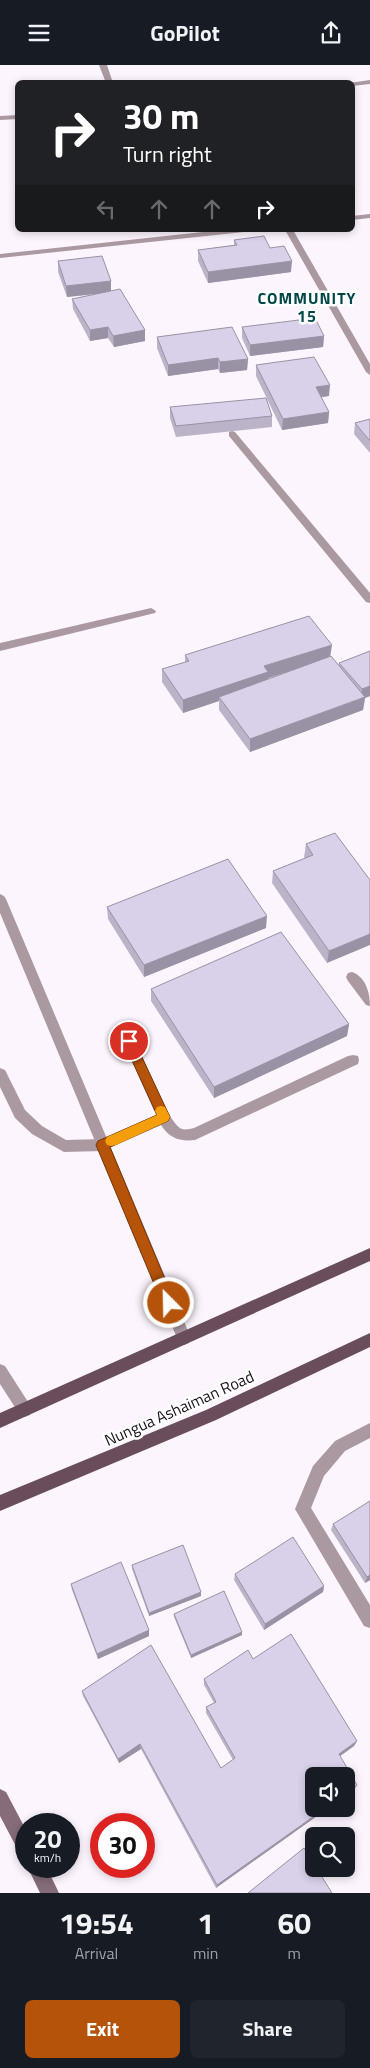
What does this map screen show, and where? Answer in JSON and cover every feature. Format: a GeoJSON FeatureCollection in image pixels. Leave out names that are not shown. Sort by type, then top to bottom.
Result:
{"type":"FeatureCollection","features":[{"type":"Feature","properties":{"kind":"main road"},"geometry":{"type":"LineString","coordinates":[[0,1421],[370,1254]]}},
{"type":"Feature","properties":{"kind":"main road","name":"Nungua Ashaiman Road"},"geometry":{"type":"LineString","coordinates":[[0,1503],[211,1415],[370,1341]]}},
{"type":"Feature","properties":{"kind":"street"},"geometry":{"type":"LineString","coordinates":[[103,65],[109,80]]}},
{"type":"Feature","properties":{"kind":"street"},"geometry":{"type":"LineString","coordinates":[[355,84],[370,82]]}},
{"type":"Feature","properties":{"kind":"street"},"geometry":{"type":"LineString","coordinates":[[0,118],[15,117]]}},
{"type":"Feature","properties":{"kind":"street"},"geometry":{"type":"LineString","coordinates":[[355,218],[370,216]]}},
{"type":"Feature","properties":{"kind":"street"},"geometry":{"type":"LineString","coordinates":[[0,256],[169,234],[206,232]]}},
{"type":"Feature","properties":{"kind":"street"},"geometry":{"type":"LineString","coordinates":[[290,232],[370,372]]}},
{"type":"Feature","properties":{"kind":"street"},"geometry":{"type":"LineString","coordinates":[[232,434],[370,600]]}},
{"type":"Feature","properties":{"kind":"street"},"geometry":{"type":"LineString","coordinates":[[0,647],[151,611]]}},
{"type":"Feature","properties":{"kind":"street"},"geometry":{"type":"LineString","coordinates":[[0,899],[184,1338]]}},
{"type":"Feature","properties":{"kind":"street"},"geometry":{"type":"LineString","coordinates":[[352,977],[370,1001]]}},
{"type":"Feature","properties":{"kind":"street"},"geometry":{"type":"LineString","coordinates":[[129,1041],[164,1117],[173,1130],[183,1135],[195,1134],[353,1060]]}},
{"type":"Feature","properties":{"kind":"street"},"geometry":{"type":"LineString","coordinates":[[0,1074],[20,1114],[37,1130],[64,1146],[102,1145],[164,1117]]}},
{"type":"Feature","properties":{"kind":"street"},"geometry":{"type":"LineString","coordinates":[[0,1371],[25,1410]]}},
{"type":"Feature","properties":{"kind":"street"},"geometry":{"type":"LineString","coordinates":[[370,1430],[340,1446],[318,1471],[303,1509],[370,1620]]}},
{"type":"Feature","properties":{"kind":"street"},"geometry":{"type":"LineString","coordinates":[[0,1798],[15,1827]]}},
{"type":"Feature","properties":{"kind":"street"},"geometry":{"type":"LineString","coordinates":[[42,1878],[50,1893]]}},
{"type":"Feature","properties":{"kind":"building"},"geometry":{"type":"Polygon","coordinates":[[[264,236],[270,248],[284,246],[292,261],[208,272],[198,250],[237,245],[234,240],[264,236]]]}},
{"type":"Feature","properties":{"kind":"building"},"geometry":{"type":"Polygon","coordinates":[[[102,256],[111,281],[66,286],[58,261],[102,256]]]}},
{"type":"Feature","properties":{"kind":"building"},"geometry":{"type":"Polygon","coordinates":[[[120,289],[145,330],[113,336],[108,327],[90,330],[72,299],[120,289]]]}},
{"type":"Feature","properties":{"kind":"building"},"geometry":{"type":"Polygon","coordinates":[[[315,318],[324,336],[250,345],[242,327],[315,318]]]}},
{"type":"Feature","properties":{"kind":"building"},"geometry":{"type":"Polygon","coordinates":[[[232,327],[248,359],[220,362],[218,358],[168,365],[157,337],[232,327]]]}},
{"type":"Feature","properties":{"kind":"building"},"geometry":{"type":"Polygon","coordinates":[[[314,357],[330,385],[316,387],[329,412],[283,419],[256,365],[314,357]]]}},
{"type":"Feature","properties":{"kind":"building"},"geometry":{"type":"Polygon","coordinates":[[[266,398],[272,416],[176,426],[170,407],[266,398]]]}},
{"type":"Feature","properties":{"kind":"building"},"geometry":{"type":"Polygon","coordinates":[[[370,419],[370,441],[355,423],[370,419]]]}},
{"type":"Feature","properties":{"kind":"building"},"geometry":{"type":"Polygon","coordinates":[[[309,616],[332,645],[264,666],[268,672],[183,700],[162,669],[189,661],[185,655],[309,616]]]}},
{"type":"Feature","properties":{"kind":"building"},"geometry":{"type":"Polygon","coordinates":[[[370,651],[370,686],[362,689],[339,663],[370,651]]]}},
{"type":"Feature","properties":{"kind":"building"},"geometry":{"type":"Polygon","coordinates":[[[331,656],[365,697],[250,739],[219,697],[331,656]]]}},
{"type":"Feature","properties":{"kind":"building"},"geometry":{"type":"Polygon","coordinates":[[[335,833],[370,880],[370,934],[329,951],[273,871],[313,855],[306,844],[335,833]]]}},
{"type":"Feature","properties":{"kind":"building"},"geometry":{"type":"Polygon","coordinates":[[[228,859],[267,916],[144,965],[107,907],[228,859]]]}},
{"type":"Feature","properties":{"kind":"building"},"geometry":{"type":"Polygon","coordinates":[[[281,932],[349,1024],[214,1087],[151,989],[281,932]]]}},
{"type":"Feature","properties":{"kind":"building"},"geometry":{"type":"Polygon","coordinates":[[[370,1501],[370,1575],[367,1577],[333,1524],[370,1501]]]}},
{"type":"Feature","properties":{"kind":"building"},"geometry":{"type":"Polygon","coordinates":[[[293,1537],[324,1586],[265,1624],[235,1574],[293,1537]]]}},
{"type":"Feature","properties":{"kind":"building"},"geometry":{"type":"Polygon","coordinates":[[[183,1545],[201,1592],[149,1613],[132,1565],[183,1545]]]}},
{"type":"Feature","properties":{"kind":"building"},"geometry":{"type":"Polygon","coordinates":[[[121,1562],[149,1630],[97,1654],[71,1584],[121,1562]]]}},
{"type":"Feature","properties":{"kind":"building"},"geometry":{"type":"Polygon","coordinates":[[[224,1591],[242,1632],[191,1655],[174,1614],[224,1591]]]}},
{"type":"Feature","properties":{"kind":"building"},"geometry":{"type":"Polygon","coordinates":[[[291,1634],[357,1741],[339,1754],[347,1767],[305,1767],[305,1817],[313,1817],[217,1885],[140,1744],[118,1759],[82,1691],[151,1645],[221,1768],[235,1758],[206,1707],[216,1702],[204,1679],[248,1650],[253,1659],[291,1634]]]}},
{"type":"Feature","properties":{"kind":"building"},"geometry":{"type":"Polygon","coordinates":[[[304,1848],[305,1877],[322,1877],[332,1893],[248,1893],[304,1848]]]}},
{"type":"Feature","properties":{"kind":"slow traffic"},"geometry":{"type":"LineString","coordinates":[[111,1141],[164,1117],[161,1111]]}},
{"type":"Feature","properties":{"kind":"district","name":"COMMUNITY 15"},"geometry":{"type":"Point","coordinates":[307,307]}},
{"type":"Feature","properties":{"kind":"route"},"geometry":{"type":"LineString","coordinates":[[129,1041],[164,1117],[102,1145],[169,1303]]}}]}
